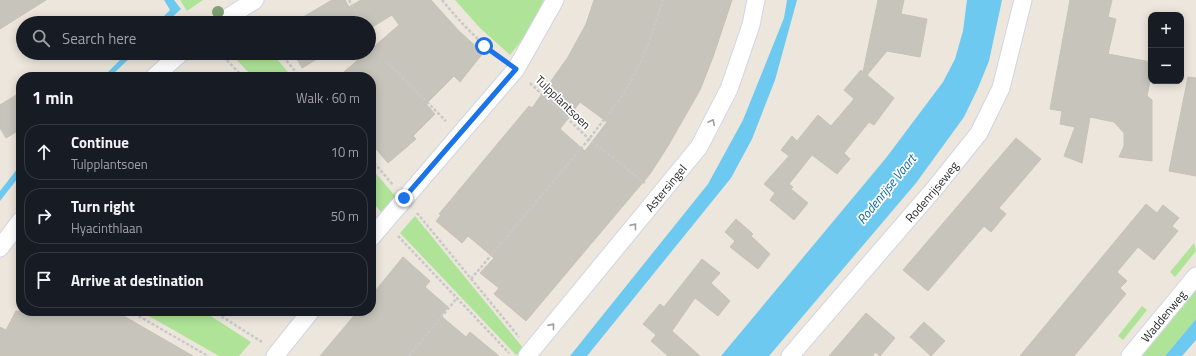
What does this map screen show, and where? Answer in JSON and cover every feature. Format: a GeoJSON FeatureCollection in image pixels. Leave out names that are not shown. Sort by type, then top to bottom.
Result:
{"type":"FeatureCollection","features":[{"type":"Feature","properties":{"kind":"street"},"geometry":{"type":"LineString","coordinates":[[230,16],[255,0]]}},
{"type":"Feature","properties":{"kind":"street"},"geometry":{"type":"LineString","coordinates":[[376,232],[516,69],[555,0]]}},
{"type":"Feature","properties":{"kind":"street","name":"Astersingel"},"geometry":{"type":"LineString","coordinates":[[529,354],[699,147],[729,89],[751,25],[756,0]]}},
{"type":"Feature","properties":{"kind":"street","name":"Rodenrijseweg"},"geometry":{"type":"LineString","coordinates":[[790,356],[935,188],[979,133],[1001,88],[1023,0]]}},
{"type":"Feature","properties":{"kind":"street"},"geometry":{"type":"LineString","coordinates":[[160,72],[173,60]]}},
{"type":"Feature","properties":{"kind":"street"},"geometry":{"type":"LineString","coordinates":[[0,248],[16,227]]}},
{"type":"Feature","properties":{"kind":"street","name":"Waddenweg"},"geometry":{"type":"LineString","coordinates":[[1130,356],[1196,276]]}},
{"type":"Feature","properties":{"kind":"street"},"geometry":{"type":"LineString","coordinates":[[277,354],[307,316]]}},
{"type":"Feature","properties":{"kind":"path"},"geometry":{"type":"LineString","coordinates":[[349,0],[358,16]]}},
{"type":"Feature","properties":{"kind":"path","name":"Tulpplantsoen"},"geometry":{"type":"LineString","coordinates":[[442,0],[459,21],[484,46],[516,69],[589,139],[660,194]]}},
{"type":"Feature","properties":{"kind":"path"},"geometry":{"type":"LineString","coordinates":[[471,279],[589,139],[621,98],[636,72],[650,40],[663,0]]}},
{"type":"Feature","properties":{"kind":"path"},"geometry":{"type":"LineString","coordinates":[[227,60],[238,72]]}},
{"type":"Feature","properties":{"kind":"path"},"geometry":{"type":"LineString","coordinates":[[286,60],[296,72]]}},
{"type":"Feature","properties":{"kind":"path"},"geometry":{"type":"LineString","coordinates":[[388,63],[459,134]]}},
{"type":"Feature","properties":{"kind":"path"},"geometry":{"type":"LineString","coordinates":[[376,165],[471,279],[529,354]]}},
{"type":"Feature","properties":{"kind":"path"},"geometry":{"type":"LineString","coordinates":[[384,222],[512,356]]}},
{"type":"Feature","properties":{"kind":"path"},"geometry":{"type":"LineString","coordinates":[[409,356],[457,298]]}},
{"type":"Feature","properties":{"kind":"path"},"geometry":{"type":"LineString","coordinates":[[139,316],[208,356]]}},
{"type":"Feature","properties":{"kind":"path"},"geometry":{"type":"LineString","coordinates":[[220,316],[277,354]]}},
{"type":"Feature","properties":{"kind":"green space"},"geometry":{"type":"Polygon","coordinates":[[[180,0],[203,0],[187,11],[180,0]]]}},
{"type":"Feature","properties":{"kind":"green space"},"geometry":{"type":"Polygon","coordinates":[[[455,0],[544,0],[526,35],[510,55],[480,28],[455,0]]]}},
{"type":"Feature","properties":{"kind":"green space"},"geometry":{"type":"Polygon","coordinates":[[[237,60],[278,60],[288,72],[248,72],[237,60]]]}},
{"type":"Feature","properties":{"kind":"green space"},"geometry":{"type":"Polygon","coordinates":[[[376,174],[397,198],[383,214],[376,206],[376,174]]]}},
{"type":"Feature","properties":{"kind":"green space"},"geometry":{"type":"Polygon","coordinates":[[[415,216],[524,349],[516,355],[400,233],[415,216]]]}},
{"type":"Feature","properties":{"kind":"green space"},"geometry":{"type":"Polygon","coordinates":[[[1194,243],[1196,251],[1175,277],[1170,272],[1194,243]]]}},
{"type":"Feature","properties":{"kind":"green space"},"geometry":{"type":"Polygon","coordinates":[[[1196,289],[1196,319],[1165,356],[1140,356],[1196,289]]]}},
{"type":"Feature","properties":{"kind":"green space"},"geometry":{"type":"Polygon","coordinates":[[[1142,306],[1147,310],[1123,340],[1118,336],[1142,306]]]}},
{"type":"Feature","properties":{"kind":"green space"},"geometry":{"type":"Polygon","coordinates":[[[149,316],[211,316],[251,342],[239,356],[219,356],[149,316]]]}},
{"type":"Feature","properties":{"kind":"water"},"geometry":{"type":"Polygon","coordinates":[[[164,0],[174,0],[181,9],[174,16],[164,16],[170,10],[164,0]]]}},
{"type":"Feature","properties":{"kind":"water"},"geometry":{"type":"Polygon","coordinates":[[[787,0],[797,0],[775,80],[752,139],[731,178],[587,356],[570,356],[708,184],[743,120],[784,18],[787,0]]]}},
{"type":"Feature","properties":{"kind":"water","name":"Rodenrijse Vaart"},"geometry":{"type":"Polygon","coordinates":[[[967,0],[1002,0],[989,61],[964,117],[916,183],[769,356],[721,356],[886,158],[943,82],[955,59],[963,31],[967,0]]]}},
{"type":"Feature","properties":{"kind":"water"},"geometry":{"type":"Polygon","coordinates":[[[120,60],[128,60],[115,72],[108,72],[120,60]]]}},
{"type":"Feature","properties":{"kind":"water"},"geometry":{"type":"Polygon","coordinates":[[[16,170],[16,180],[0,201],[0,191],[16,170]]]}},
{"type":"Feature","properties":{"kind":"water"},"geometry":{"type":"Polygon","coordinates":[[[1196,319],[1196,340],[1182,356],[1165,356],[1196,319]]]}},
{"type":"Feature","properties":{"kind":"building"},"geometry":{"type":"Polygon","coordinates":[[[0,0],[46,0],[21,16],[16,16],[16,19],[0,29],[0,0]]]}},
{"type":"Feature","properties":{"kind":"building"},"geometry":{"type":"Polygon","coordinates":[[[332,0],[345,0],[349,7],[361,0],[431,0],[458,30],[483,53],[460,82],[454,76],[426,104],[435,114],[413,136],[416,139],[388,163],[376,149],[376,72],[344,72],[358,60],[376,60],[376,45],[399,25],[392,15],[376,25],[376,16],[305,16],[332,0]]]}},
{"type":"Feature","properties":{"kind":"building"},"geometry":{"type":"Polygon","coordinates":[[[594,0],[732,0],[700,90],[668,146],[650,174],[526,321],[494,294],[499,288],[480,273],[494,258],[468,236],[462,243],[436,221],[441,215],[439,214],[529,106],[532,108],[568,57],[586,24],[594,0]],[[580,102],[560,129],[585,151],[607,122],[580,102]]]}},
{"type":"Feature","properties":{"kind":"building"},"geometry":{"type":"Polygon","coordinates":[[[878,0],[904,0],[901,14],[927,19],[920,57],[887,51],[867,75],[894,98],[874,125],[869,122],[844,153],[850,159],[837,174],[812,155],[789,184],[793,187],[791,189],[808,203],[794,220],[770,200],[775,193],[764,184],[789,156],[781,150],[792,136],[797,141],[818,115],[831,126],[854,99],[844,90],[861,70],[863,72],[878,0]]]}},
{"type":"Feature","properties":{"kind":"building"},"geometry":{"type":"Polygon","coordinates":[[[1070,0],[1112,0],[1108,17],[1116,19],[1108,54],[1148,61],[1148,84],[1149,84],[1147,96],[1152,100],[1152,161],[1119,157],[1124,146],[1124,133],[1114,122],[1090,117],[1082,163],[1064,156],[1075,127],[1060,124],[1062,111],[1050,109],[1070,0]]]}},
{"type":"Feature","properties":{"kind":"building"},"geometry":{"type":"Polygon","coordinates":[[[298,60],[315,60],[302,68],[298,60]]]}},
{"type":"Feature","properties":{"kind":"building"},"geometry":{"type":"Polygon","coordinates":[[[1188,77],[1196,78],[1196,176],[1169,171],[1188,77]]]}},
{"type":"Feature","properties":{"kind":"building"},"geometry":{"type":"Polygon","coordinates":[[[16,95],[16,132],[6,138],[0,128],[0,105],[16,95]]]}},
{"type":"Feature","properties":{"kind":"building"},"geometry":{"type":"Polygon","coordinates":[[[1016,138],[1041,159],[999,208],[1006,214],[991,232],[984,226],[928,291],[903,270],[1016,138]]]}},
{"type":"Feature","properties":{"kind":"building"},"geometry":{"type":"Polygon","coordinates":[[[1146,204],[1157,213],[1163,205],[1179,218],[1172,226],[1178,231],[1154,260],[1138,247],[1117,272],[1127,281],[1120,288],[1126,294],[1074,356],[1020,356],[1146,204]]]}},
{"type":"Feature","properties":{"kind":"building"},"geometry":{"type":"Polygon","coordinates":[[[736,219],[753,234],[751,236],[770,254],[758,269],[730,247],[735,241],[725,232],[736,219]]]}},
{"type":"Feature","properties":{"kind":"building"},"geometry":{"type":"Polygon","coordinates":[[[403,257],[430,281],[425,287],[448,307],[441,316],[466,337],[470,332],[499,356],[320,356],[354,316],[376,316],[376,290],[403,257]]]}},
{"type":"Feature","properties":{"kind":"building"},"geometry":{"type":"Polygon","coordinates":[[[702,259],[720,273],[711,283],[730,301],[718,316],[695,298],[672,331],[700,356],[668,356],[651,341],[656,335],[643,324],[660,304],[664,307],[702,259]]]}},
{"type":"Feature","properties":{"kind":"building"},"geometry":{"type":"Polygon","coordinates":[[[16,311],[16,316],[124,316],[193,356],[0,356],[0,327],[6,330],[16,311]]]}},
{"type":"Feature","properties":{"kind":"building"},"geometry":{"type":"Polygon","coordinates":[[[866,313],[895,338],[880,356],[875,352],[873,356],[829,356],[866,313]]]}},
{"type":"Feature","properties":{"kind":"building"},"geometry":{"type":"Polygon","coordinates":[[[924,322],[945,341],[931,356],[910,337],[924,322]]]}},
{"type":"Feature","properties":{"kind":"route"},"geometry":{"type":"LineString","coordinates":[[404,198],[516,69],[484,46]]}}]}
